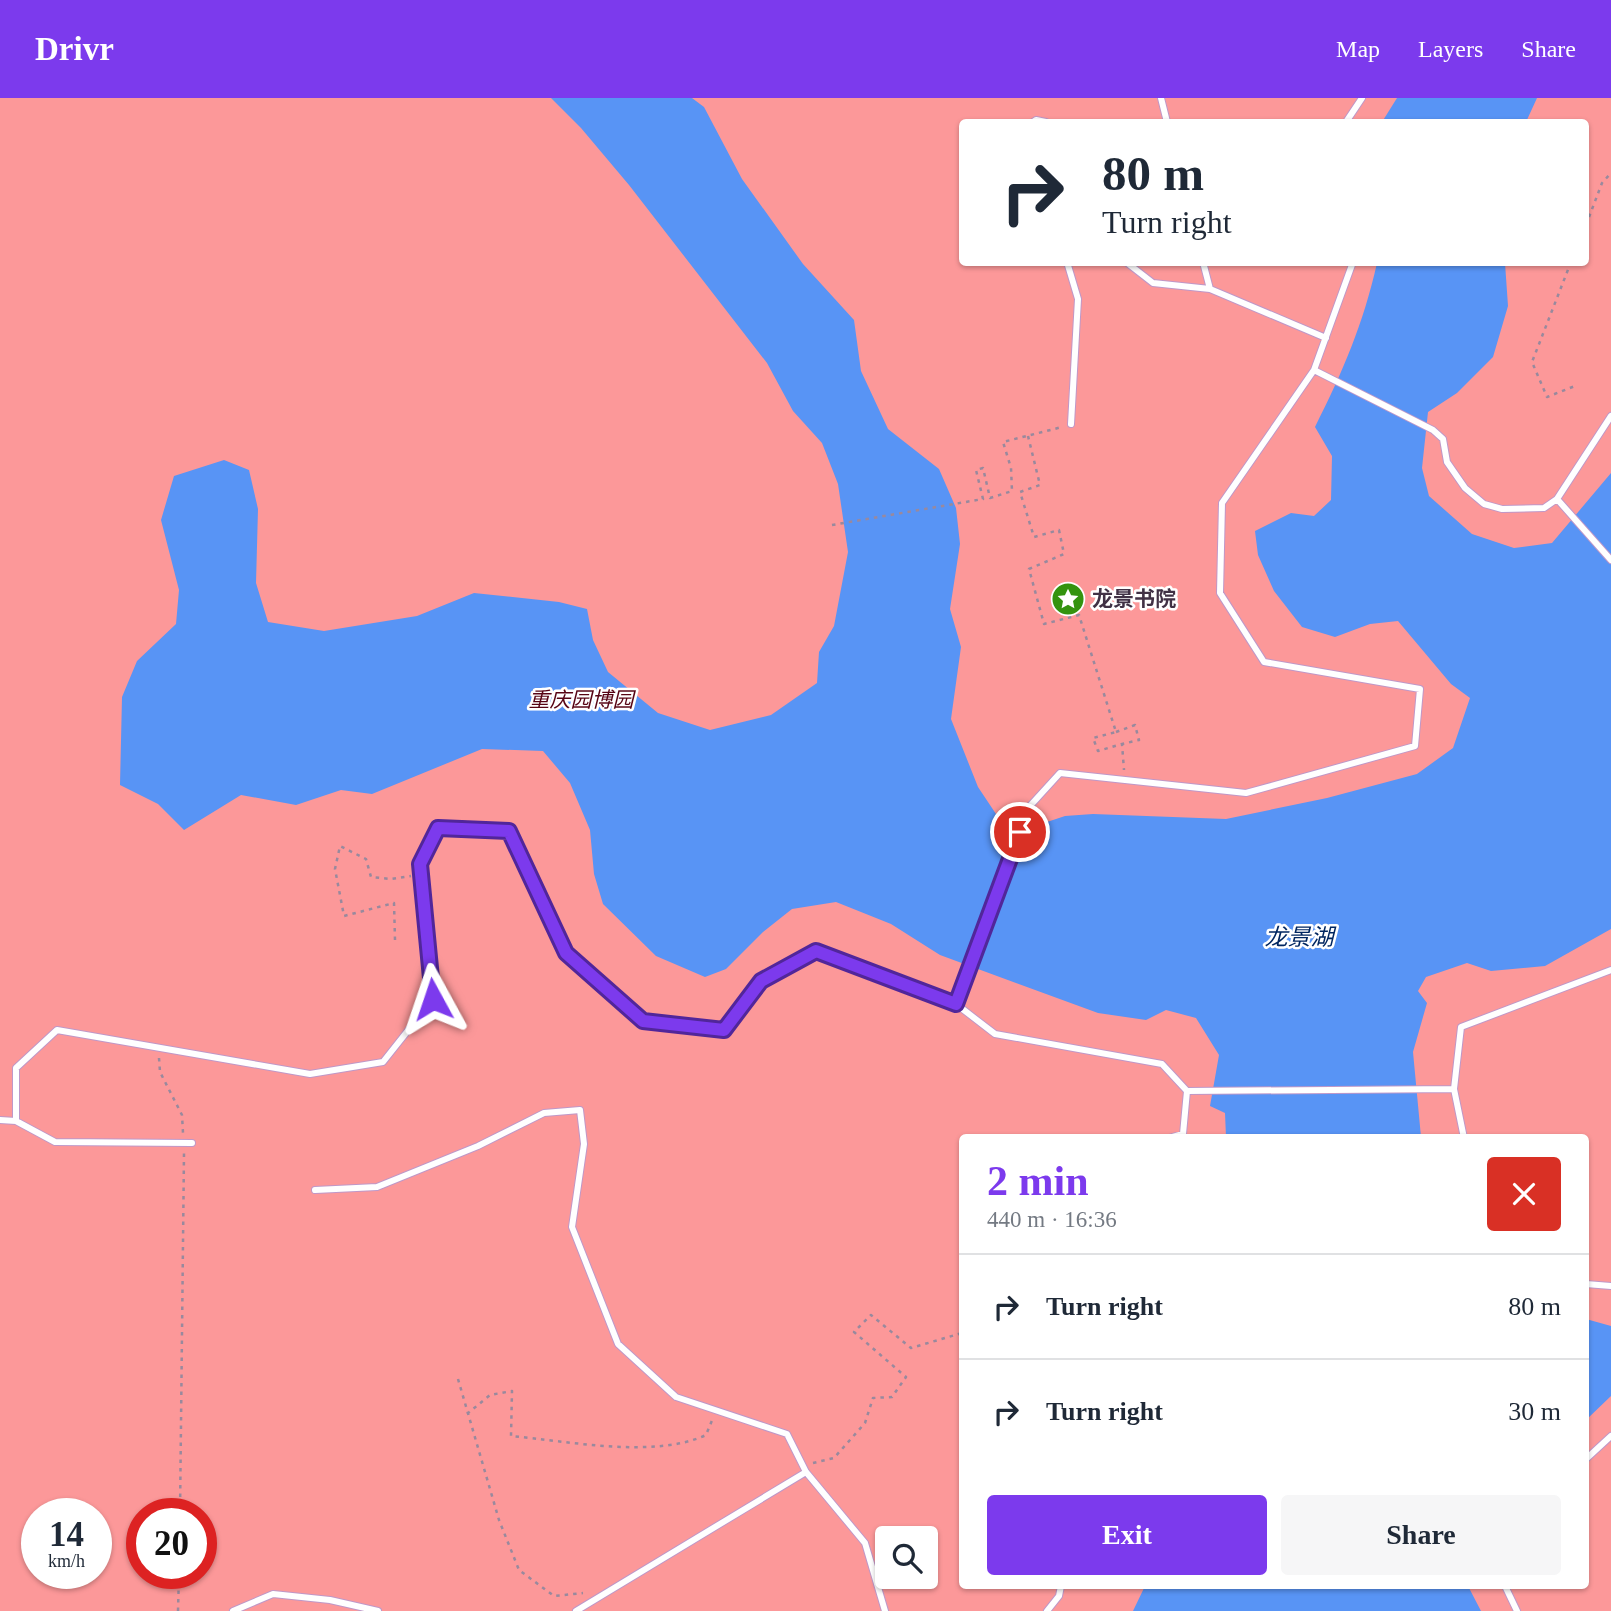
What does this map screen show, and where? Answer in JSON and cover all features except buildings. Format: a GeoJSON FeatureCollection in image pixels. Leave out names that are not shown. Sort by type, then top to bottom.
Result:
{"type":"FeatureCollection","features":[{"type":"Feature","properties":{"kind":"lane"},"geometry":{"type":"LineString","coordinates":[[1161,98],[1166,119]]}},
{"type":"Feature","properties":{"kind":"lane"},"geometry":{"type":"LineString","coordinates":[[1348,119],[1362,98]]}},
{"type":"Feature","properties":{"kind":"lane"},"geometry":{"type":"LineString","coordinates":[[1068,266],[1078,299],[1071,424]]}},
{"type":"Feature","properties":{"kind":"lane"},"geometry":{"type":"LineString","coordinates":[[1131,266],[1153,284],[1210,289],[1326,338]]}},
{"type":"Feature","properties":{"kind":"lane"},"geometry":{"type":"LineString","coordinates":[[1204,266],[1210,289]]}},
{"type":"Feature","properties":{"kind":"lane"},"geometry":{"type":"LineString","coordinates":[[956,1004],[1030,807],[1060,774],[1246,793],[1415,746],[1420,690],[1264,662],[1220,593],[1222,503],[1314,370],[1352,266]]}},
{"type":"Feature","properties":{"kind":"lane"},"geometry":{"type":"LineString","coordinates":[[1314,370],[1433,430],[1443,439],[1447,462],[1465,488],[1484,505],[1502,509],[1544,508],[1556,499],[1611,415]]}},
{"type":"Feature","properties":{"kind":"lane"},"geometry":{"type":"LineString","coordinates":[[1556,499],[1611,560]]}},
{"type":"Feature","properties":{"kind":"lane"},"geometry":{"type":"LineString","coordinates":[[16,1121],[16,1069],[57,1030],[310,1074],[383,1062],[433,999],[420,864],[438,828],[509,831],[566,953],[643,1021],[724,1030],[761,981],[816,951],[956,1004],[995,1034],[1162,1064],[1187,1091],[1454,1089]]}},
{"type":"Feature","properties":{"kind":"lane"},"geometry":{"type":"LineString","coordinates":[[1463,1134],[1454,1089],[1461,1027],[1611,970]]}},
{"type":"Feature","properties":{"kind":"lane"},"geometry":{"type":"LineString","coordinates":[[1183,1134],[1187,1091]]}},
{"type":"Feature","properties":{"kind":"lane"},"geometry":{"type":"LineString","coordinates":[[314,1190],[377,1187],[478,1146],[544,1113],[580,1110],[584,1144],[572,1227],[618,1344],[676,1397],[787,1434],[805,1469],[865,1543],[885,1611]]}},
{"type":"Feature","properties":{"kind":"lane"},"geometry":{"type":"LineString","coordinates":[[0,1120],[16,1121],[55,1142],[192,1143]]}},
{"type":"Feature","properties":{"kind":"lane"},"geometry":{"type":"LineString","coordinates":[[1589,1284],[1611,1286]]}},
{"type":"Feature","properties":{"kind":"lane"},"geometry":{"type":"LineString","coordinates":[[1589,1456],[1611,1436]]}},
{"type":"Feature","properties":{"kind":"lane"},"geometry":{"type":"LineString","coordinates":[[576,1611],[805,1469]]}},
{"type":"Feature","properties":{"kind":"lane"},"geometry":{"type":"LineString","coordinates":[[1047,1611],[1059,1596],[1060,1589]]}},
{"type":"Feature","properties":{"kind":"lane"},"geometry":{"type":"LineString","coordinates":[[1506,1589],[1517,1611]]}},
{"type":"Feature","properties":{"kind":"lane"},"geometry":{"type":"LineString","coordinates":[[233,1611],[273,1594],[330,1600],[378,1611]]}},
{"type":"Feature","properties":{"kind":"path"},"geometry":{"type":"LineString","coordinates":[[1589,217],[1602,183],[1611,173]]}},
{"type":"Feature","properties":{"kind":"path"},"geometry":{"type":"LineString","coordinates":[[1569,266],[1532,362],[1547,397],[1575,386]]}},
{"type":"Feature","properties":{"kind":"path"},"geometry":{"type":"LineString","coordinates":[[832,525],[983,499],[976,470],[983,468],[990,498],[1012,492],[1011,468],[1003,442],[1071,424]]}},
{"type":"Feature","properties":{"kind":"path"},"geometry":{"type":"LineString","coordinates":[[1028,436],[1040,485],[1020,492],[1034,537],[1059,530],[1064,554],[1029,569],[1044,624],[1079,615],[1116,732]]}},
{"type":"Feature","properties":{"kind":"path"},"geometry":{"type":"LineString","coordinates":[[1135,725],[1139,740],[1098,751],[1093,738],[1116,732],[1135,725]]}},
{"type":"Feature","properties":{"kind":"path"},"geometry":{"type":"LineString","coordinates":[[1122,744],[1125,780]]}},
{"type":"Feature","properties":{"kind":"path"},"geometry":{"type":"LineString","coordinates":[[395,940],[394,903],[344,916],[335,869],[340,846],[366,859],[371,877],[391,879],[421,874]]}},
{"type":"Feature","properties":{"kind":"path"},"geometry":{"type":"LineString","coordinates":[[159,1047],[160,1072],[183,1115],[180,1498]]}},
{"type":"Feature","properties":{"kind":"path"},"geometry":{"type":"LineString","coordinates":[[805,1469],[834,1458],[865,1423],[873,1398],[892,1397],[906,1377],[854,1332],[871,1315],[911,1348],[959,1334]]}},
{"type":"Feature","properties":{"kind":"path"},"geometry":{"type":"LineString","coordinates":[[458,1378],[499,1520],[519,1570],[554,1596],[585,1593],[600,1597]]}},
{"type":"Feature","properties":{"kind":"path"},"geometry":{"type":"LineString","coordinates":[[467,1414],[489,1395],[512,1391],[511,1436],[649,1448],[689,1443],[706,1436],[716,1410]]}},
{"type":"Feature","properties":{"kind":"path"},"geometry":{"type":"LineString","coordinates":[[178,1611],[179,1589]]}},
{"type":"Feature","properties":{"kind":"green space","name":"重庆园博园"},"geometry":{"type":"Polygon","coordinates":[[[0,98],[1611,98],[1611,1611],[0,1611],[0,98]]]}},
{"type":"Feature","properties":{"kind":"water","name":"龙景湖"},"geometry":{"type":"Polygon","coordinates":[[[551,98],[692,98],[704,107],[742,179],[803,264],[854,320],[861,371],[888,429],[939,469],[956,508],[960,544],[950,609],[961,647],[951,719],[978,787],[996,814],[1032,827],[1065,816],[1093,814],[1226,819],[1327,798],[1417,774],[1453,748],[1470,698],[1451,684],[1398,621],[1370,624],[1335,637],[1302,627],[1274,591],[1258,555],[1255,531],[1291,513],[1314,516],[1331,500],[1332,456],[1315,427],[1351,347],[1376,266],[1505,266],[1508,306],[1493,357],[1457,393],[1428,412],[1422,468],[1429,496],[1472,534],[1514,548],[1552,543],[1611,473],[1611,929],[1545,966],[1491,971],[1467,963],[1426,977],[1418,991],[1427,1003],[1413,1052],[1421,1134],[1226,1134],[1225,1113],[1210,1106],[1219,1055],[1196,1018],[1166,1010],[1146,1020],[1098,1013],[940,955],[891,924],[836,902],[792,909],[763,932],[726,969],[705,977],[656,956],[603,904],[594,874],[590,830],[570,783],[543,751],[482,749],[372,794],[341,790],[296,805],[241,795],[184,830],[158,804],[120,785],[122,697],[137,661],[176,624],[179,590],[161,520],[174,476],[224,460],[249,470],[258,509],[256,583],[268,622],[324,631],[417,616],[474,593],[559,602],[587,609],[593,640],[608,672],[658,713],[710,730],[771,715],[817,683],[819,652],[834,626],[848,552],[838,484],[822,443],[793,411],[767,363],[629,185],[581,128],[551,98]]]}},
{"type":"Feature","properties":{"kind":"water"},"geometry":{"type":"Polygon","coordinates":[[[1397,98],[1537,98],[1527,119],[1384,119],[1397,98]]]}},
{"type":"Feature","properties":{"kind":"water"},"geometry":{"type":"Polygon","coordinates":[[[1589,1320],[1611,1326],[1611,1396],[1589,1417],[1589,1320]]]}},
{"type":"Feature","properties":{"kind":"water"},"geometry":{"type":"Polygon","coordinates":[[[1144,1589],[1470,1589],[1481,1611],[1133,1611],[1144,1589]]]}},
{"type":"Feature","properties":{"kind":"place","name":"龙景书院"},"geometry":{"type":"Point","coordinates":[1068,599]}},
{"type":"Feature","properties":{"kind":"route"},"geometry":{"type":"LineString","coordinates":[[433,999],[420,864],[438,828],[480,832],[509,831],[566,953],[643,1021],[724,1030],[761,981],[816,951],[956,1004],[1020,832]]}}]}
